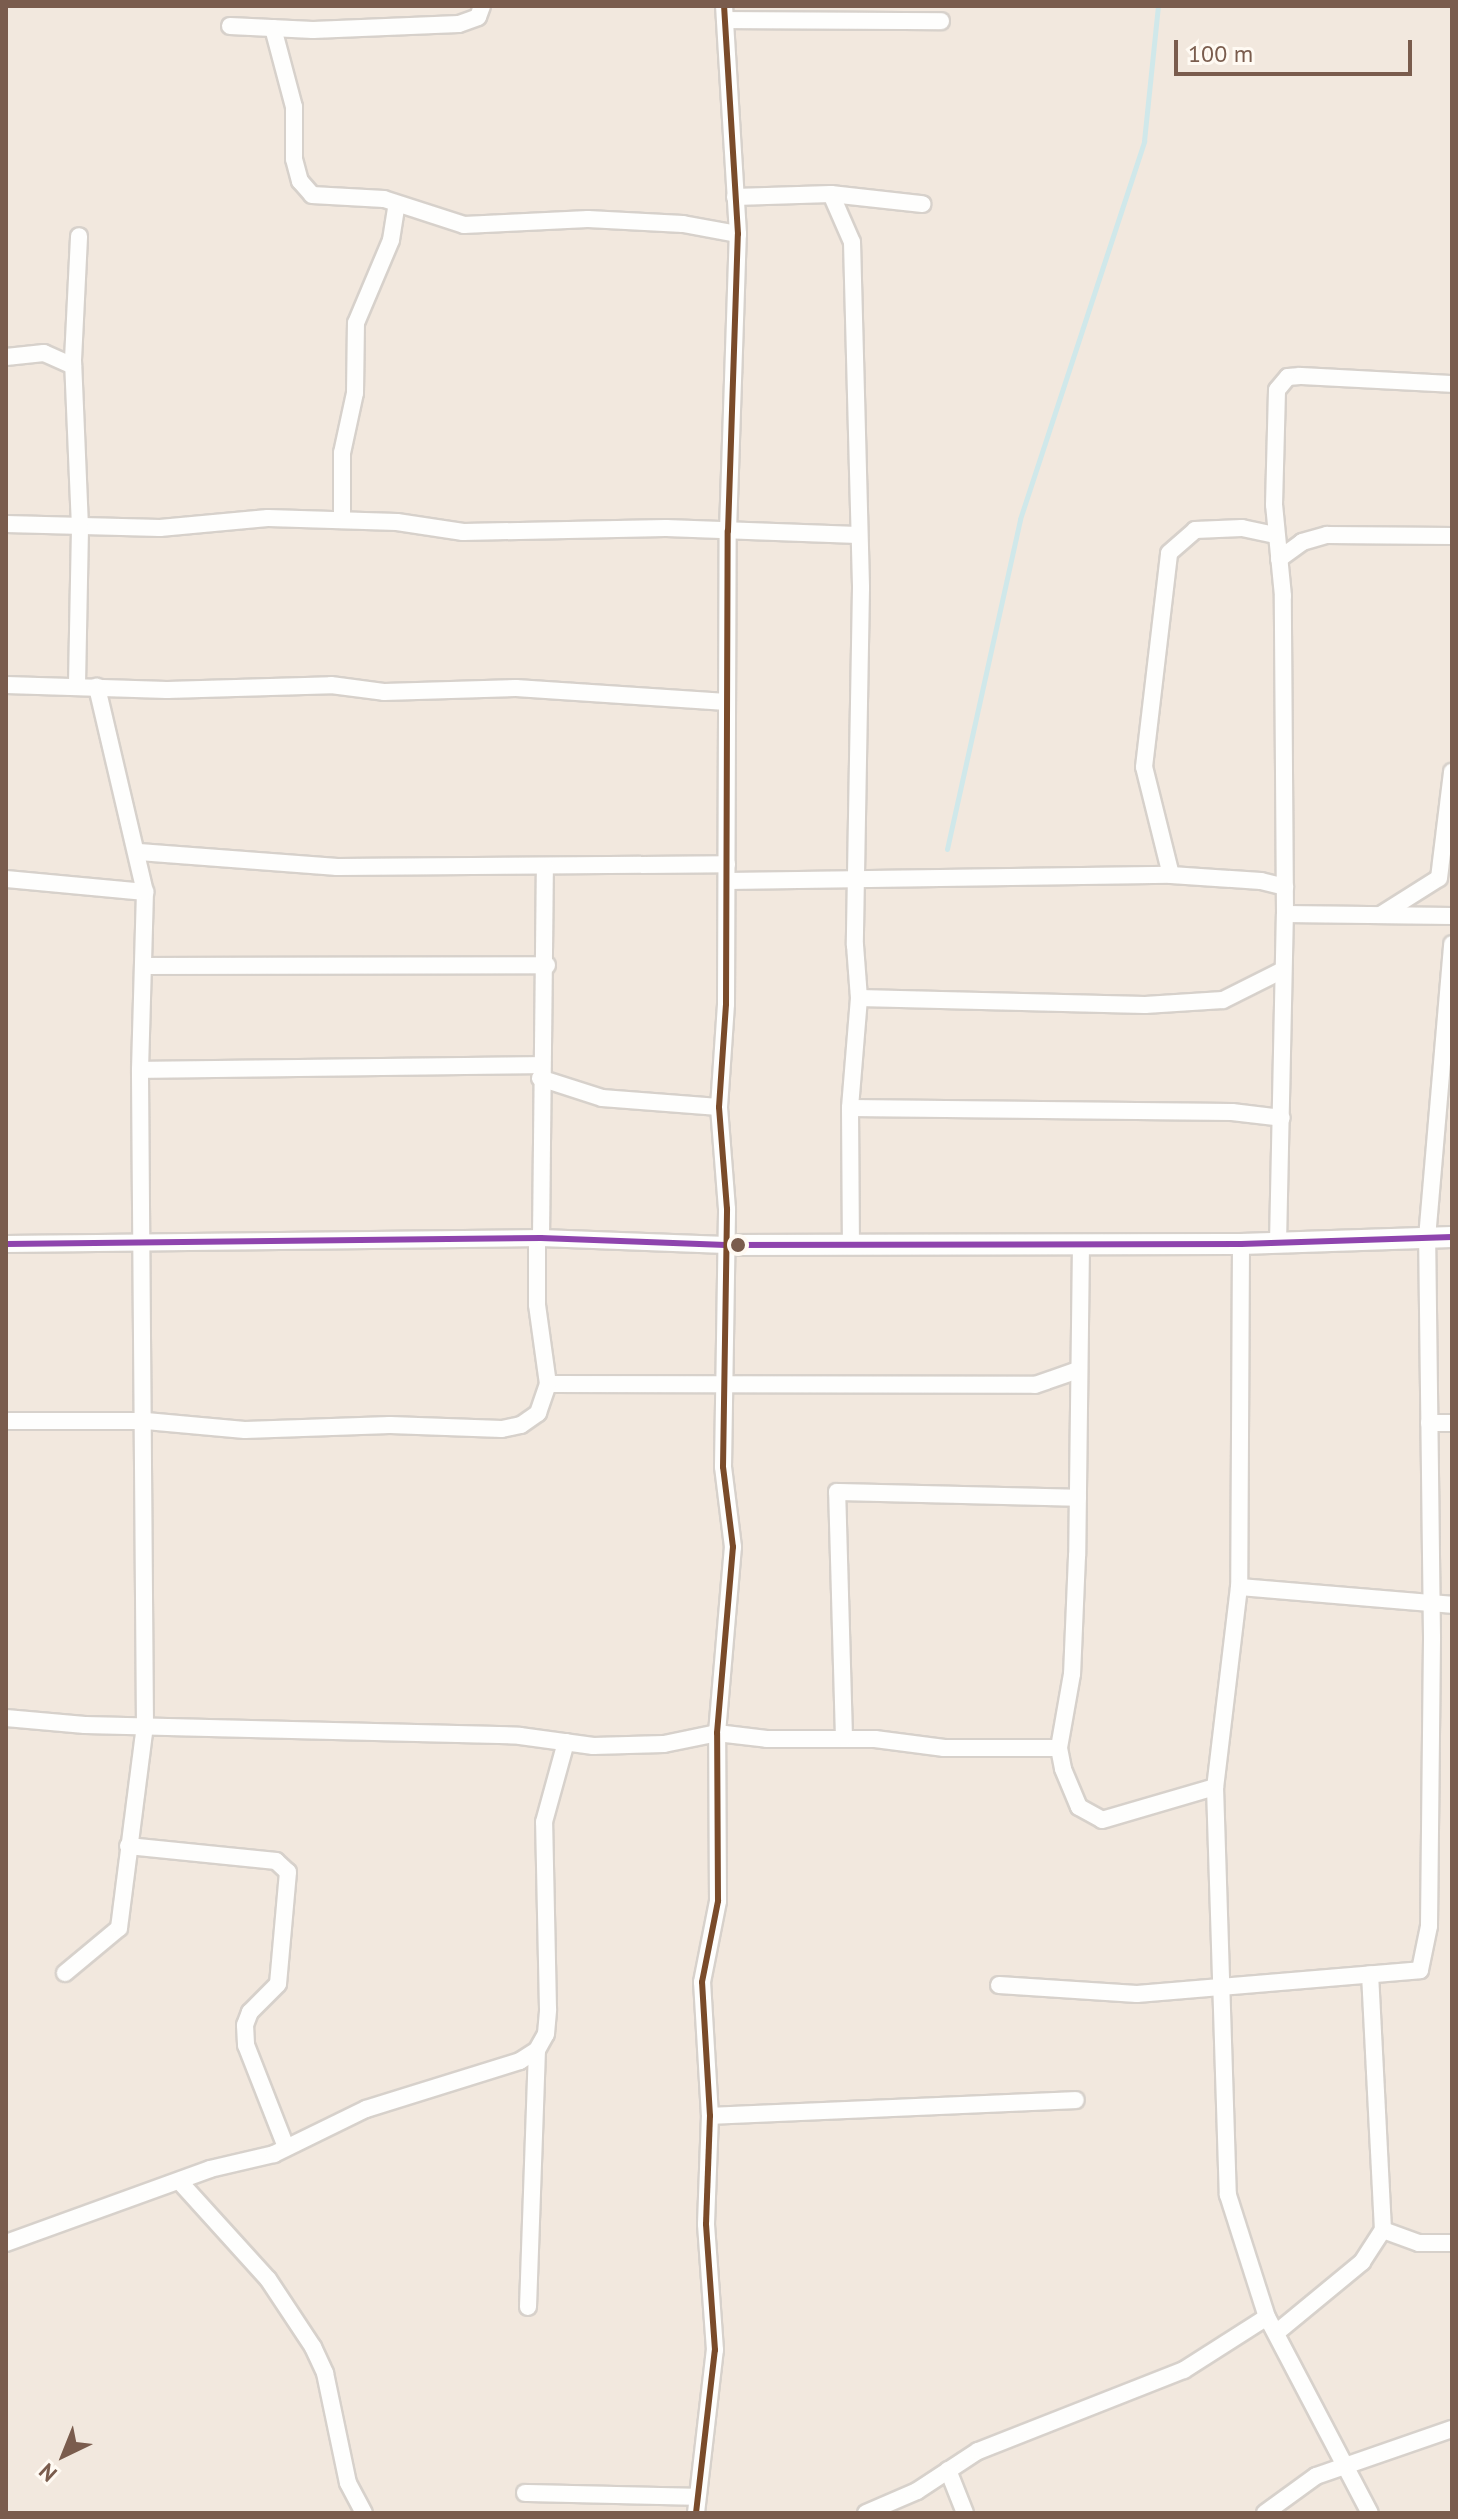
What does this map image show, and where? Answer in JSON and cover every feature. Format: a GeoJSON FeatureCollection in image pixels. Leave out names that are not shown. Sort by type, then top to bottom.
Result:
{"type":"FeatureCollection","features":[{"type":"Feature","properties":{"kind":"street"},"geometry":{"type":"LineString","coordinates":[[230,26],[459,24],[478,17],[482,6]]}},
{"type":"Feature","properties":{"kind":"street"},"geometry":{"type":"LineString","coordinates":[[525,2493],[696,2505],[710,2420],[715,2350],[706,2224],[710,2116],[702,1982],[718,1901],[717,1733],[733,1547],[723,1467],[721,1382],[726,1245],[719,1107],[727,873],[728,531],[738,234],[724,13],[941,21]]}},
{"type":"Feature","properties":{"kind":"street"},"geometry":{"type":"LineString","coordinates":[[273,28],[294,107],[294,159],[300,181],[312,195],[367,196],[464,225],[588,219],[683,224],[738,234]]}},
{"type":"Feature","properties":{"kind":"street"},"geometry":{"type":"LineString","coordinates":[[735,197],[831,194],[922,204]]}},
{"type":"Feature","properties":{"kind":"street"},"geometry":{"type":"LineString","coordinates":[[831,194],[852,242],[862,656],[856,882],[859,998],[850,1108],[851,1244]]}},
{"type":"Feature","properties":{"kind":"street"},"geometry":{"type":"LineString","coordinates":[[342,520],[342,453],[355,393],[356,323],[391,240],[397,204]]}},
{"type":"Feature","properties":{"kind":"street"},"geometry":{"type":"LineString","coordinates":[[77,684],[80,527],[73,366],[79,236]]}},
{"type":"Feature","properties":{"kind":"street"},"geometry":{"type":"LineString","coordinates":[[6,357],[44,353],[73,366]]}},
{"type":"Feature","properties":{"kind":"street"},"geometry":{"type":"LineString","coordinates":[[1278,1243],[1285,914],[1279,559],[1276,535],[1276,413],[1281,382],[1300,376],[1452,384]]}},
{"type":"Feature","properties":{"kind":"street"},"geometry":{"type":"LineString","coordinates":[[6,524],[80,527],[342,520],[463,532],[728,531],[858,535]]}},
{"type":"Feature","properties":{"kind":"street"},"geometry":{"type":"LineString","coordinates":[[1171,875],[1144,767],[1169,553],[1195,530],[1242,528],[1276,535]]}},
{"type":"Feature","properties":{"kind":"street"},"geometry":{"type":"LineString","coordinates":[[1279,559],[1302,542],[1327,535],[1452,536]]}},
{"type":"Feature","properties":{"kind":"street"},"geometry":{"type":"LineString","coordinates":[[6,685],[331,685],[384,692],[516,688],[727,702]]}},
{"type":"Feature","properties":{"kind":"street"},"geometry":{"type":"LineString","coordinates":[[65,1973],[119,1928],[145,1726],[146,1421],[140,1070],[145,892],[139,852],[97,687]]}},
{"type":"Feature","properties":{"kind":"street"},"geometry":{"type":"LineString","coordinates":[[1382,914],[1439,878],[1452,772]]}},
{"type":"Feature","properties":{"kind":"street"},"geometry":{"type":"LineString","coordinates":[[139,852],[337,867],[545,866],[856,882],[1171,875],[1261,881],[1285,887]]}},
{"type":"Feature","properties":{"kind":"street"},"geometry":{"type":"LineString","coordinates":[[9,1421],[146,1421],[233,1430],[377,1425],[502,1429],[538,1413],[548,1384],[537,1305],[540,1071],[547,965],[545,866]]}},
{"type":"Feature","properties":{"kind":"street"},"geometry":{"type":"LineString","coordinates":[[6,879],[145,892]]}},
{"type":"Feature","properties":{"kind":"street"},"geometry":{"type":"LineString","coordinates":[[1285,914],[1452,916]]}},
{"type":"Feature","properties":{"kind":"street"},"geometry":{"type":"LineString","coordinates":[[999,1985],[1096,1994],[1420,1970],[1429,1926],[1431,1606],[1427,1238],[1452,944]]}},
{"type":"Feature","properties":{"kind":"street"},"geometry":{"type":"LineString","coordinates":[[145,966],[547,965]]}},
{"type":"Feature","properties":{"kind":"street"},"geometry":{"type":"LineString","coordinates":[[859,998],[1145,1005],[1223,1000],[1283,970]]}},
{"type":"Feature","properties":{"kind":"street"},"geometry":{"type":"LineString","coordinates":[[140,1070],[540,1071],[602,1098],[719,1107]]}},
{"type":"Feature","properties":{"kind":"street"},"geometry":{"type":"LineString","coordinates":[[850,1108],[1232,1112],[1282,1118]]}},
{"type":"Feature","properties":{"kind":"street"},"geometry":{"type":"LineString","coordinates":[[6,1244],[539,1238],[726,1245],[1241,1244],[1452,1237]]}},
{"type":"Feature","properties":{"kind":"street"},"geometry":{"type":"LineString","coordinates":[[1081,1244],[1072,1674],[1059,1748],[1079,1807],[1102,1820],[1215,1787]]}},
{"type":"Feature","properties":{"kind":"street"},"geometry":{"type":"LineString","coordinates":[[1241,1244],[1239,1587],[1215,1787],[1228,2195],[1267,2317],[1348,2464],[1370,2513]]}},
{"type":"Feature","properties":{"kind":"street"},"geometry":{"type":"LineString","coordinates":[[548,1384],[1035,1385],[1078,1370]]}},
{"type":"Feature","properties":{"kind":"street"},"geometry":{"type":"LineString","coordinates":[[1429,1423],[1452,1423]]}},
{"type":"Feature","properties":{"kind":"street"},"geometry":{"type":"LineString","coordinates":[[844,1738],[837,1492],[1078,1498]]}},
{"type":"Feature","properties":{"kind":"street"},"geometry":{"type":"LineString","coordinates":[[1239,1587],[1431,1606],[1452,1605]]}},
{"type":"Feature","properties":{"kind":"street"},"geometry":{"type":"LineString","coordinates":[[6,1718],[145,1726],[520,1736],[634,1747],[717,1733],[767,1739],[844,1738],[944,1748],[1059,1748]]}},
{"type":"Feature","properties":{"kind":"street"},"geometry":{"type":"LineString","coordinates":[[528,2307],[537,2050],[546,2034],[548,2009],[544,1822],[566,1742]]}},
{"type":"Feature","properties":{"kind":"street"},"geometry":{"type":"LineString","coordinates":[[128,1846],[276,1861],[288,1872],[278,1984],[250,2012],[245,2025],[246,2045],[286,2147]]}},
{"type":"Feature","properties":{"kind":"street"},"geometry":{"type":"LineString","coordinates":[[1276,2333],[1362,2262],[1383,2230],[1370,1974]]}},
{"type":"Feature","properties":{"kind":"street"},"geometry":{"type":"LineString","coordinates":[[6,2243],[286,2147],[366,2109],[520,2061],[537,2050]]}},
{"type":"Feature","properties":{"kind":"street"},"geometry":{"type":"LineString","coordinates":[[710,2116],[1076,2100]]}},
{"type":"Feature","properties":{"kind":"street"},"geometry":{"type":"LineString","coordinates":[[180,2182],[268,2279],[313,2347],[325,2373],[348,2483],[364,2513]]}},
{"type":"Feature","properties":{"kind":"street"},"geometry":{"type":"LineString","coordinates":[[1383,2230],[1419,2243],[1452,2243]]}},
{"type":"Feature","properties":{"kind":"street"},"geometry":{"type":"LineString","coordinates":[[866,2513],[978,2451],[1184,2370],[1267,2317]]}},
{"type":"Feature","properties":{"kind":"street"},"geometry":{"type":"LineString","coordinates":[[1265,2513],[1316,2476],[1452,2429]]}},
{"type":"Feature","properties":{"kind":"street"},"geometry":{"type":"LineString","coordinates":[[948,2470],[965,2513]]}},
{"type":"Feature","properties":{"kind":"shaded area"},"geometry":{"type":"Polygon","coordinates":[[[6,6],[1452,6],[1452,2513],[6,2513],[6,6]]]}},
{"type":"Feature","properties":{"kind":"waterway"},"geometry":{"type":"LineString","coordinates":[[947,849],[1020,519],[1144,141],[1158,6]]}},
{"type":"Feature","properties":{"kind":"transit line"},"geometry":{"type":"LineString","coordinates":[[696,2513],[715,2350],[706,2224],[710,2116],[702,1982],[718,1901],[717,1733],[733,1547],[723,1467],[727,1209],[719,1107],[726,1004],[728,531],[738,234],[724,6]]}},
{"type":"Feature","properties":{"kind":"transit line"},"geometry":{"type":"LineString","coordinates":[[6,1244],[541,1238],[726,1245],[1241,1244],[1452,1237]]}}]}
